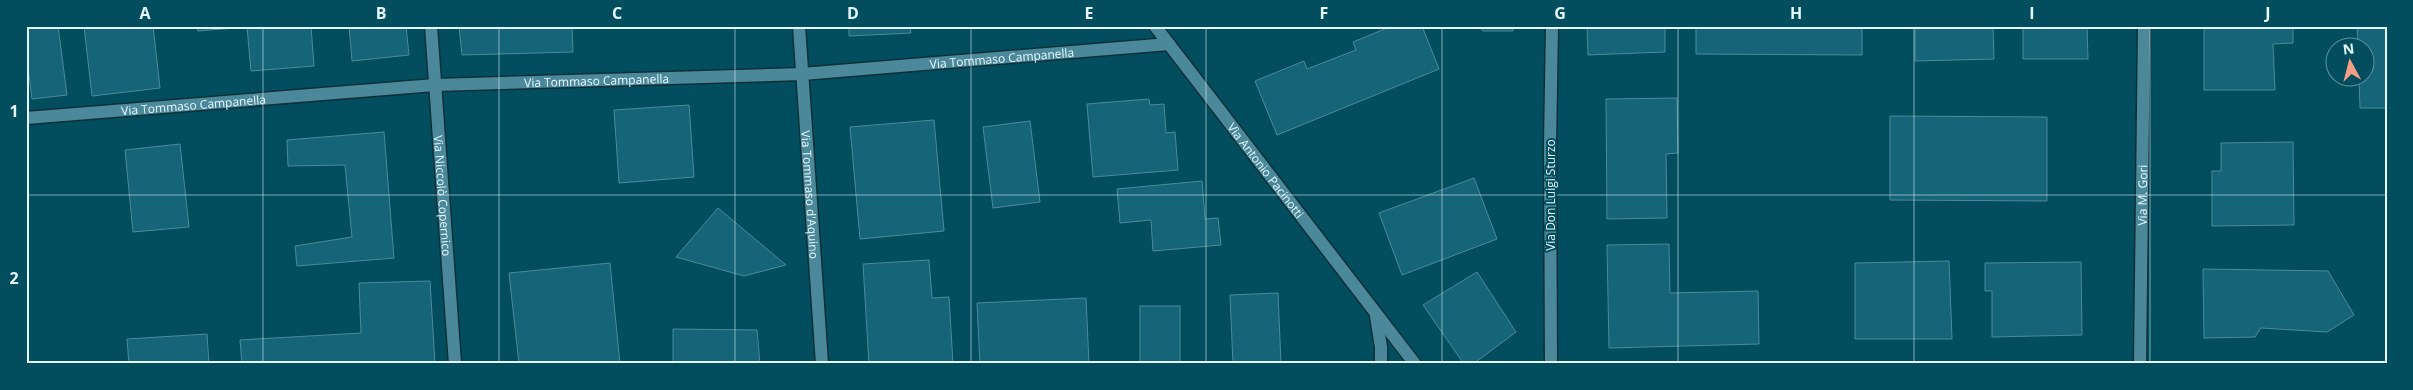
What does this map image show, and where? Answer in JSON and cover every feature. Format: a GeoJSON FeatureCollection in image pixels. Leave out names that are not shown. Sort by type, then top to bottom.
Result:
{"type":"FeatureCollection","features":[{"type":"Feature","properties":{"kind":"street","name":"Via Niccolò Copernico"},"geometry":{"type":"LineString","coordinates":[[431,26],[455,364]]}},
{"type":"Feature","properties":{"kind":"street","name":"Via Tommaso d'Aquino"},"geometry":{"type":"LineString","coordinates":[[798,26],[805,98],[822,364]]}},
{"type":"Feature","properties":{"kind":"street","name":"Via Antonio Pacinotti"},"geometry":{"type":"LineString","coordinates":[[1155,26],[1376,316],[1415,364]]}},
{"type":"Feature","properties":{"kind":"street","name":"Via Don Luigi Sturzo"},"geometry":{"type":"LineString","coordinates":[[1551,364],[1550,145],[1552,26]]}},
{"type":"Feature","properties":{"kind":"street","name":"Via M. Gori"},"geometry":{"type":"LineString","coordinates":[[2140,364],[2144,26]]}},
{"type":"Feature","properties":{"kind":"street","name":"Via Tommaso Campanella"},"geometry":{"type":"LineString","coordinates":[[26,118],[435,85],[802,74],[1169,44]]}},
{"type":"Feature","properties":{"kind":"street"},"geometry":{"type":"LineString","coordinates":[[1376,316],[1380,364]]}},
{"type":"Feature","properties":{"kind":"building"},"geometry":{"type":"Polygon","coordinates":[[[26,26],[58,26],[67,95],[32,99],[26,51],[26,26]]]}},
{"type":"Feature","properties":{"kind":"building"},"geometry":{"type":"Polygon","coordinates":[[[84,26],[153,26],[160,88],[92,96],[84,26]]]}},
{"type":"Feature","properties":{"kind":"building"},"geometry":{"type":"Polygon","coordinates":[[[197,26],[311,26],[314,66],[251,71],[247,27],[198,31],[197,26]]]}},
{"type":"Feature","properties":{"kind":"building"},"geometry":{"type":"Polygon","coordinates":[[[349,26],[406,26],[409,55],[352,61],[349,26]]]}},
{"type":"Feature","properties":{"kind":"building"},"geometry":{"type":"Polygon","coordinates":[[[459,26],[572,26],[573,52],[462,55],[459,26]]]}},
{"type":"Feature","properties":{"kind":"building"},"geometry":{"type":"Polygon","coordinates":[[[849,26],[910,26],[911,33],[849,36],[849,26]]]}},
{"type":"Feature","properties":{"kind":"building"},"geometry":{"type":"Polygon","coordinates":[[[1392,26],[1422,26],[1439,69],[1277,135],[1255,81],[1304,61],[1307,69],[1356,50],[1353,42],[1392,26]]]}},
{"type":"Feature","properties":{"kind":"building"},"geometry":{"type":"Polygon","coordinates":[[[1478,26],[1513,26],[1513,31],[1483,31],[1478,26]]]}},
{"type":"Feature","properties":{"kind":"building"},"geometry":{"type":"Polygon","coordinates":[[[1587,26],[1665,26],[1665,52],[1588,55],[1587,26]]]}},
{"type":"Feature","properties":{"kind":"building"},"geometry":{"type":"Polygon","coordinates":[[[1696,26],[1862,26],[1862,55],[1696,54],[1696,26]]]}},
{"type":"Feature","properties":{"kind":"building"},"geometry":{"type":"Polygon","coordinates":[[[1915,26],[1993,26],[1994,59],[1915,61],[1915,26]]]}},
{"type":"Feature","properties":{"kind":"building"},"geometry":{"type":"Polygon","coordinates":[[[2023,26],[2087,26],[2088,59],[2023,59],[2023,26]]]}},
{"type":"Feature","properties":{"kind":"building"},"geometry":{"type":"Polygon","coordinates":[[[2204,26],[2293,26],[2293,43],[2273,44],[2275,90],[2204,90],[2204,26]]]}},
{"type":"Feature","properties":{"kind":"building"},"geometry":{"type":"Polygon","coordinates":[[[2357,26],[2387,26],[2387,108],[2360,108],[2359,88],[2376,88],[2376,38],[2358,38],[2357,26]]]}},
{"type":"Feature","properties":{"kind":"building"},"geometry":{"type":"Polygon","coordinates":[[[1677,98],[1678,153],[1666,154],[1667,218],[1607,219],[1606,99],[1677,98]]]}},
{"type":"Feature","properties":{"kind":"building"},"geometry":{"type":"Polygon","coordinates":[[[1149,99],[1150,105],[1164,104],[1166,133],[1175,132],[1178,170],[1093,177],[1087,104],[1149,99]]]}},
{"type":"Feature","properties":{"kind":"building"},"geometry":{"type":"Polygon","coordinates":[[[689,105],[694,177],[619,183],[614,110],[689,105]]]}},
{"type":"Feature","properties":{"kind":"building"},"geometry":{"type":"Polygon","coordinates":[[[1890,116],[2047,117],[2047,201],[1890,200],[1890,116]]]}},
{"type":"Feature","properties":{"kind":"building"},"geometry":{"type":"Polygon","coordinates":[[[934,120],[944,231],[860,239],[850,127],[934,120]]]}},
{"type":"Feature","properties":{"kind":"building"},"geometry":{"type":"Polygon","coordinates":[[[1030,121],[1040,202],[993,208],[983,127],[1030,121]]]}},
{"type":"Feature","properties":{"kind":"building"},"geometry":{"type":"Polygon","coordinates":[[[384,132],[394,258],[297,266],[295,246],[352,237],[345,165],[288,166],[287,140],[384,132]]]}},
{"type":"Feature","properties":{"kind":"building"},"geometry":{"type":"Polygon","coordinates":[[[2293,142],[2294,225],[2212,226],[2212,171],[2221,171],[2221,143],[2293,142]]]}},
{"type":"Feature","properties":{"kind":"building"},"geometry":{"type":"Polygon","coordinates":[[[180,144],[189,227],[133,232],[125,150],[180,144]]]}},
{"type":"Feature","properties":{"kind":"building"},"geometry":{"type":"Polygon","coordinates":[[[1474,178],[1497,239],[1402,275],[1379,213],[1474,178]]]}},
{"type":"Feature","properties":{"kind":"building"},"geometry":{"type":"Polygon","coordinates":[[[1202,181],[1205,219],[1218,218],[1221,245],[1153,251],[1151,220],[1120,223],[1117,189],[1202,181]]]}},
{"type":"Feature","properties":{"kind":"building"},"geometry":{"type":"Polygon","coordinates":[[[718,208],[786,265],[744,276],[676,257],[718,208]]]}},
{"type":"Feature","properties":{"kind":"building"},"geometry":{"type":"Polygon","coordinates":[[[1669,244],[1670,293],[1758,291],[1759,344],[1609,348],[1607,245],[1669,244]]]}},
{"type":"Feature","properties":{"kind":"building"},"geometry":{"type":"Polygon","coordinates":[[[929,260],[932,298],[949,297],[953,364],[869,364],[863,264],[929,260]]]}},
{"type":"Feature","properties":{"kind":"building"},"geometry":{"type":"Polygon","coordinates":[[[1949,261],[1952,339],[1855,339],[1855,263],[1949,261]]]}},
{"type":"Feature","properties":{"kind":"building"},"geometry":{"type":"Polygon","coordinates":[[[2081,262],[2082,335],[1992,337],[1992,291],[1985,291],[1985,263],[2081,262]]]}},
{"type":"Feature","properties":{"kind":"building"},"geometry":{"type":"Polygon","coordinates":[[[610,263],[620,364],[519,364],[509,273],[610,263]]]}},
{"type":"Feature","properties":{"kind":"building"},"geometry":{"type":"Polygon","coordinates":[[[2203,269],[2328,271],[2354,315],[2327,332],[2261,328],[2255,337],[2204,338],[2203,269]]]}},
{"type":"Feature","properties":{"kind":"building"},"geometry":{"type":"Polygon","coordinates":[[[1477,272],[1516,332],[1473,364],[1464,364],[1423,305],[1477,272]]]}},
{"type":"Feature","properties":{"kind":"building"},"geometry":{"type":"Polygon","coordinates":[[[430,281],[435,364],[242,364],[240,340],[361,333],[359,283],[430,281]]]}},
{"type":"Feature","properties":{"kind":"building"},"geometry":{"type":"Polygon","coordinates":[[[1278,293],[1281,364],[1233,364],[1230,295],[1278,293]]]}},
{"type":"Feature","properties":{"kind":"building"},"geometry":{"type":"Polygon","coordinates":[[[1086,298],[1089,364],[980,364],[977,303],[1086,298]]]}},
{"type":"Feature","properties":{"kind":"building"},"geometry":{"type":"Polygon","coordinates":[[[1140,306],[1180,306],[1180,364],[1140,364],[1140,306]]]}},
{"type":"Feature","properties":{"kind":"building"},"geometry":{"type":"Polygon","coordinates":[[[673,329],[757,330],[760,364],[673,364],[673,329]]]}},
{"type":"Feature","properties":{"kind":"building"},"geometry":{"type":"Polygon","coordinates":[[[207,334],[209,364],[129,364],[127,339],[207,334]]]}}]}
